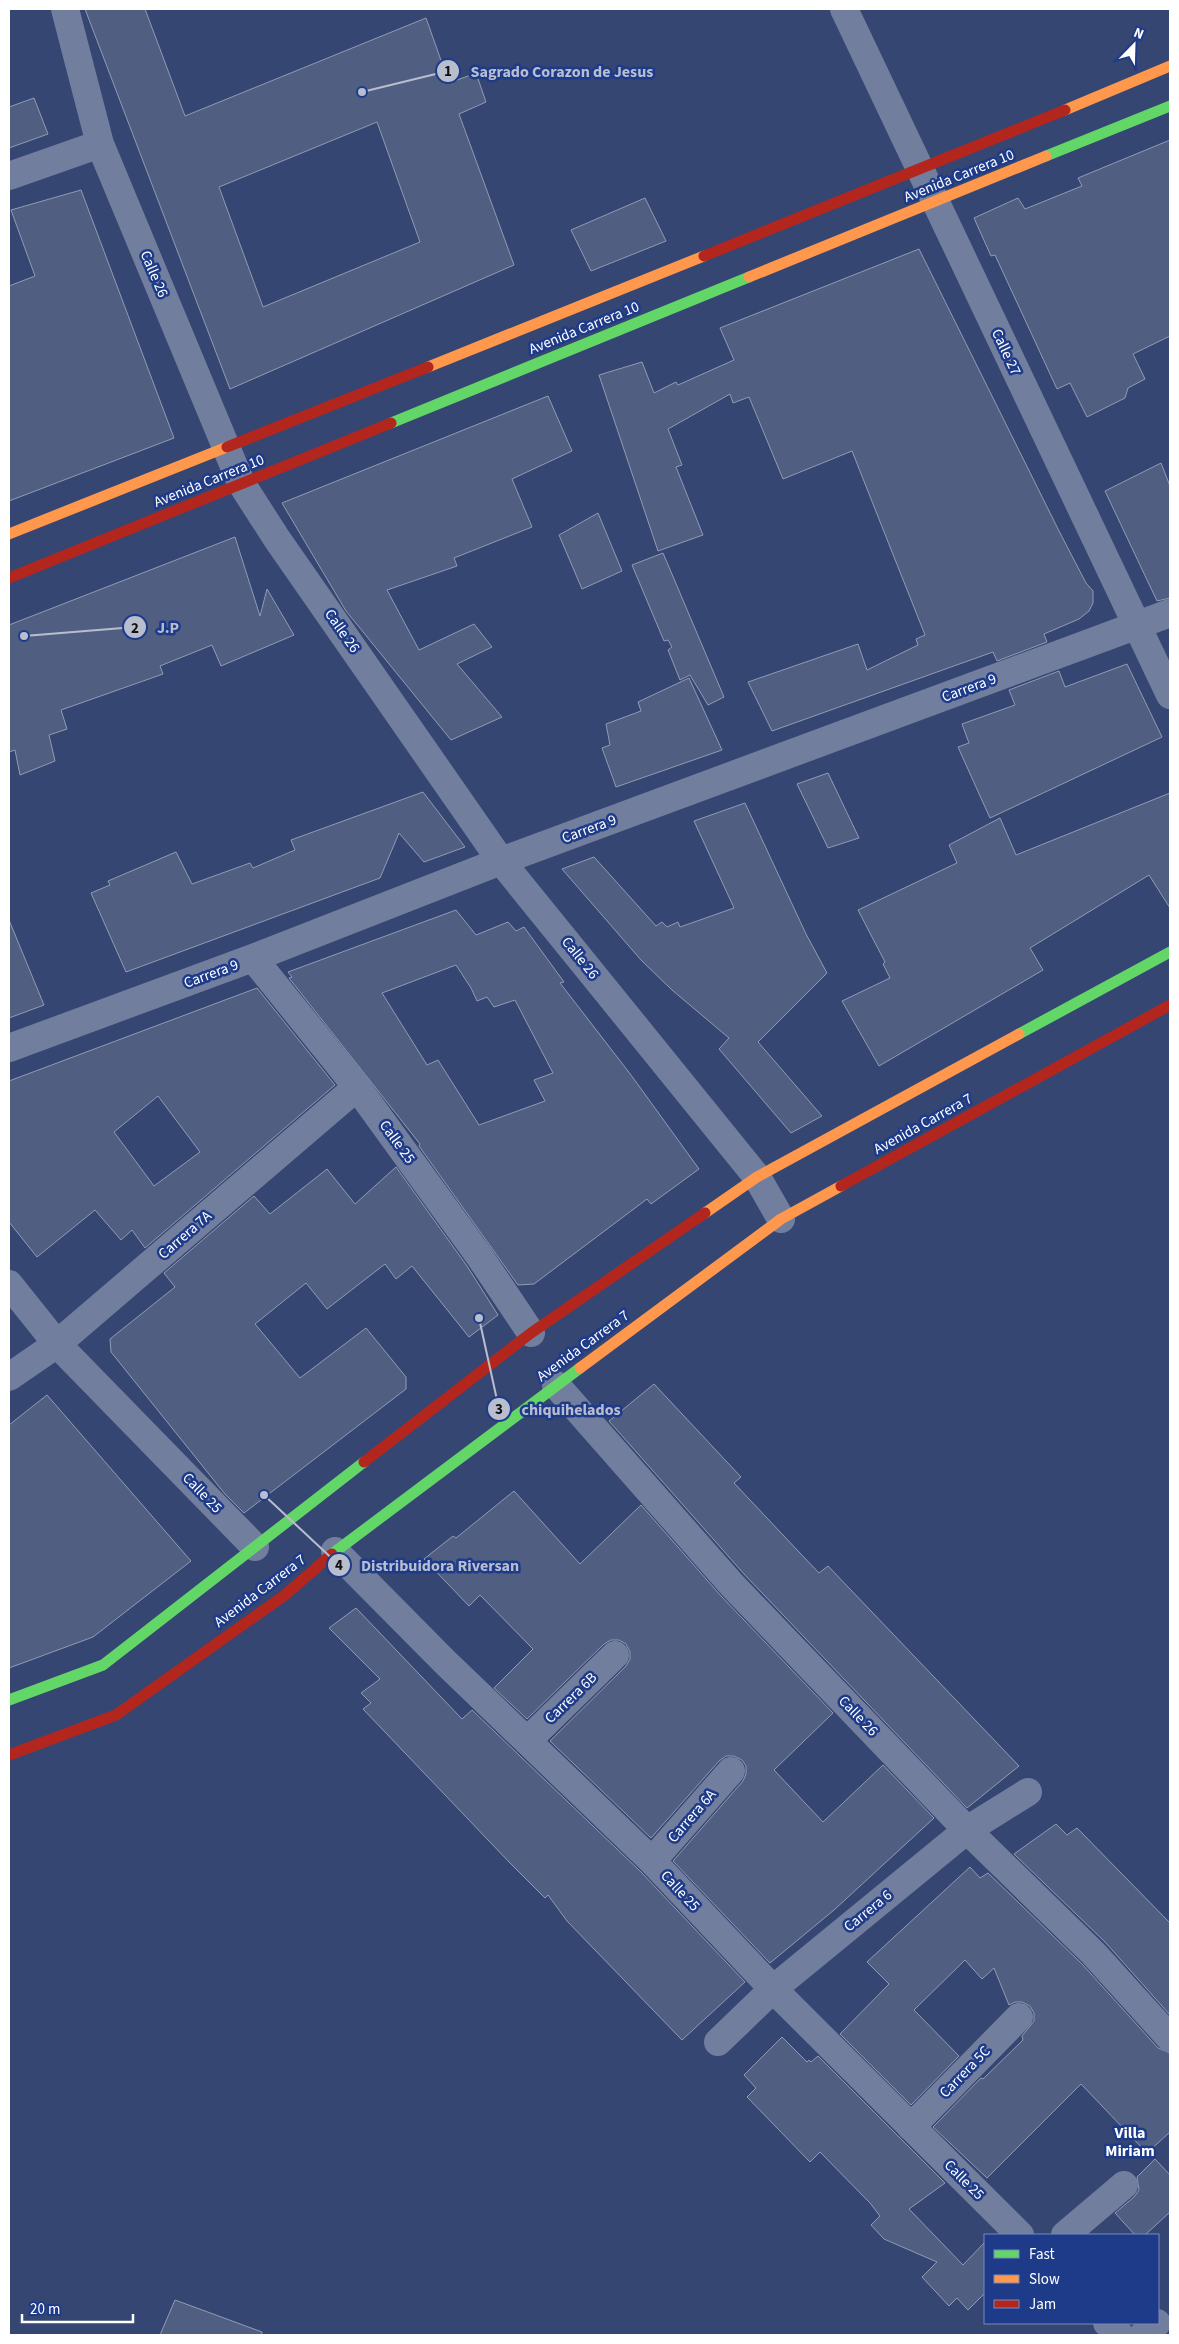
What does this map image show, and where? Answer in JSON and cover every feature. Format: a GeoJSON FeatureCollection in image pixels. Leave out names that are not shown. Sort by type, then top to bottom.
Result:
{"type":"FeatureCollection","features":[{"type":"Feature","properties":{"kind":"main road","name":"Avenida Carrera 10"},"geometry":{"type":"LineString","coordinates":[[9,534],[920,170],[1170,66]]}},
{"type":"Feature","properties":{"kind":"main road","name":"Avenida Carrera 10"},"geometry":{"type":"LineString","coordinates":[[9,578],[1170,106]]}},
{"type":"Feature","properties":{"kind":"main road"},"geometry":{"type":"LineString","coordinates":[[9,1700],[103,1665],[531,1333],[757,1177],[1170,952]]}},
{"type":"Feature","properties":{"kind":"main road","name":"Avenida Carrera 7"},"geometry":{"type":"LineString","coordinates":[[9,1755],[116,1715],[285,1595],[335,1551],[781,1219],[1170,1005]]}},
{"type":"Feature","properties":{"kind":"street","name":"Calle 26"},"geometry":{"type":"LineString","coordinates":[[65,9],[100,144],[241,484],[277,539],[501,861],[757,1177],[781,1219]]}},
{"type":"Feature","properties":{"kind":"street","name":"Calle 27"},"geometry":{"type":"LineString","coordinates":[[844,9],[1170,695]]}},
{"type":"Feature","properties":{"kind":"street"},"geometry":{"type":"LineString","coordinates":[[9,176],[100,144]]}},
{"type":"Feature","properties":{"kind":"street","name":"Carrera 9"},"geometry":{"type":"LineString","coordinates":[[9,1048],[253,958],[501,861],[1170,614]]}},
{"type":"Feature","properties":{"kind":"street","name":"Calle 25"},"geometry":{"type":"LineString","coordinates":[[253,958],[357,1087],[480,1257],[531,1333]]}},
{"type":"Feature","properties":{"kind":"street","name":"Carrera 7A"},"geometry":{"type":"LineString","coordinates":[[9,1377],[56,1344],[357,1087]]}},
{"type":"Feature","properties":{"kind":"street","name":"Calle 25"},"geometry":{"type":"LineString","coordinates":[[9,1284],[56,1344],[255,1547]]}},
{"type":"Feature","properties":{"kind":"street","name":"Calle 26"},"geometry":{"type":"LineString","coordinates":[[556,1385],[732,1585],[968,1830],[1093,1953],[1170,2038]]}},
{"type":"Feature","properties":{"kind":"street","name":"Calle 25"},"geometry":{"type":"LineString","coordinates":[[335,1551],[527,1741],[652,1861],[773,1988],[1019,2234]]}},
{"type":"Feature","properties":{"kind":"street","name":"Carrera 6B"},"geometry":{"type":"LineString","coordinates":[[527,1741],[615,1655]]}},
{"type":"Feature","properties":{"kind":"street","name":"Carrera 6A"},"geometry":{"type":"LineString","coordinates":[[652,1861],[732,1771]]}},
{"type":"Feature","properties":{"kind":"street","name":"Carrera 6"},"geometry":{"type":"LineString","coordinates":[[718,2042],[773,1988],[968,1830],[1028,1792]]}},
{"type":"Feature","properties":{"kind":"street","name":"Carrera 5C"},"geometry":{"type":"LineString","coordinates":[[911,2127],[1019,2017]]}},
{"type":"Feature","properties":{"kind":"street"},"geometry":{"type":"LineString","coordinates":[[1066,2234],[1124,2185]]}},
{"type":"Feature","properties":{"kind":"street"},"geometry":{"type":"LineString","coordinates":[[1159,2320],[1170,2311]]}},
{"type":"Feature","properties":{"kind":"street"},"geometry":{"type":"LineString","coordinates":[[1108,2324],[1120,2335]]}},
{"type":"Feature","properties":{"kind":"street"},"geometry":{"type":"LineString","coordinates":[[1143,2335],[1155,2324]]}},
{"type":"Feature","properties":{"kind":"building"},"geometry":{"type":"Polygon","coordinates":[[[85,9],[145,9],[185,116],[426,18],[449,83],[476,73],[486,102],[459,114],[514,265],[230,389],[85,9]],[[377,122],[219,187],[263,307],[420,242],[377,122]]]}},
{"type":"Feature","properties":{"kind":"building"},"geometry":{"type":"Polygon","coordinates":[[[34,98],[48,134],[9,148],[9,107],[34,98]]]}},
{"type":"Feature","properties":{"kind":"building"},"geometry":{"type":"Polygon","coordinates":[[[1170,140],[1170,336],[1133,354],[1145,379],[1128,388],[1125,398],[1087,417],[1070,383],[1057,389],[995,255],[991,256],[974,218],[1018,198],[1025,209],[1082,186],[1078,178],[1170,140]]]}},
{"type":"Feature","properties":{"kind":"building"},"geometry":{"type":"Polygon","coordinates":[[[81,190],[174,438],[9,501],[9,286],[35,276],[11,210],[81,190]]]}},
{"type":"Feature","properties":{"kind":"building"},"geometry":{"type":"Polygon","coordinates":[[[645,198],[666,241],[591,271],[571,230],[645,198]]]}},
{"type":"Feature","properties":{"kind":"building"},"geometry":{"type":"Polygon","coordinates":[[[919,249],[1059,531],[1086,583],[1093,591],[1093,603],[1089,611],[1079,619],[1044,634],[1047,642],[997,661],[993,652],[772,731],[748,682],[858,644],[867,670],[918,645],[916,639],[925,635],[852,451],[783,479],[749,397],[733,403],[730,394],[668,429],[682,465],[676,467],[703,535],[658,551],[599,375],[642,362],[654,393],[676,382],[678,385],[734,360],[720,328],[919,249]]]}},
{"type":"Feature","properties":{"kind":"building"},"geometry":{"type":"Polygon","coordinates":[[[548,396],[572,451],[512,479],[532,527],[454,558],[457,566],[387,590],[419,650],[474,624],[492,647],[457,664],[502,717],[451,740],[346,611],[282,503],[548,396]]]}},
{"type":"Feature","properties":{"kind":"building"},"geometry":{"type":"Polygon","coordinates":[[[1161,463],[1170,486],[1170,598],[1157,601],[1105,491],[1161,463]]]}},
{"type":"Feature","properties":{"kind":"building"},"geometry":{"type":"Polygon","coordinates":[[[598,513],[622,571],[582,589],[559,535],[598,513]]]}},
{"type":"Feature","properties":{"kind":"building"},"geometry":{"type":"Polygon","coordinates":[[[235,537],[260,616],[267,589],[294,635],[221,666],[212,645],[160,666],[163,674],[61,710],[67,729],[49,735],[55,761],[20,775],[15,750],[9,752],[9,625],[235,537]]]}},
{"type":"Feature","properties":{"kind":"building"},"geometry":{"type":"Polygon","coordinates":[[[663,553],[724,697],[708,705],[690,675],[680,680],[668,650],[672,647],[668,640],[664,641],[632,565],[663,553]]]}},
{"type":"Feature","properties":{"kind":"building"},"geometry":{"type":"Polygon","coordinates":[[[1127,664],[1162,737],[990,818],[958,747],[969,743],[962,724],[1015,705],[1009,690],[1059,671],[1065,687],[1127,664]]]}},
{"type":"Feature","properties":{"kind":"building"},"geometry":{"type":"Polygon","coordinates":[[[689,678],[722,750],[616,787],[602,748],[610,745],[606,724],[641,711],[638,702],[689,678]]]}},
{"type":"Feature","properties":{"kind":"building"},"geometry":{"type":"Polygon","coordinates":[[[828,773],[859,838],[828,848],[797,784],[828,773]]]}},
{"type":"Feature","properties":{"kind":"building"},"geometry":{"type":"Polygon","coordinates":[[[423,792],[465,847],[424,862],[399,833],[380,878],[126,972],[91,893],[110,885],[108,881],[176,852],[192,884],[250,863],[253,868],[295,850],[291,840],[423,792]]]}},
{"type":"Feature","properties":{"kind":"building"},"geometry":{"type":"Polygon","coordinates":[[[1170,793],[1170,908],[1149,875],[1030,948],[1043,970],[879,1066],[842,1001],[890,978],[883,964],[885,962],[858,910],[957,863],[949,845],[1000,818],[1016,855],[1170,793]]]}},
{"type":"Feature","properties":{"kind":"building"},"geometry":{"type":"Polygon","coordinates":[[[745,803],[806,934],[827,973],[758,1042],[822,1116],[791,1133],[719,1049],[729,1038],[672,990],[641,960],[562,869],[594,857],[656,926],[662,922],[667,927],[678,922],[680,927],[734,908],[694,821],[745,803]]]}},
{"type":"Feature","properties":{"kind":"building"},"geometry":{"type":"Polygon","coordinates":[[[456,910],[476,935],[508,922],[516,931],[524,927],[564,982],[560,983],[631,1075],[699,1169],[651,1204],[647,1199],[534,1284],[518,1285],[419,1146],[420,1144],[289,978],[292,977],[288,972],[456,910]],[[456,965],[382,993],[427,1065],[438,1060],[479,1125],[545,1101],[534,1080],[553,1073],[515,1000],[494,1007],[487,997],[477,1001],[456,965]]]}},
{"type":"Feature","properties":{"kind":"building"},"geometry":{"type":"Polygon","coordinates":[[[9,920],[44,1005],[9,1018],[9,920]]]}},
{"type":"Feature","properties":{"kind":"building"},"geometry":{"type":"Polygon","coordinates":[[[257,988],[335,1085],[145,1248],[132,1230],[121,1240],[95,1210],[37,1257],[9,1222],[9,1081],[257,988]],[[158,1096],[114,1132],[154,1186],[200,1152],[158,1096]]]}},
{"type":"Feature","properties":{"kind":"building"},"geometry":{"type":"Polygon","coordinates":[[[396,1167],[467,1266],[498,1315],[469,1337],[412,1266],[396,1279],[385,1264],[327,1309],[306,1283],[255,1324],[300,1378],[366,1328],[406,1377],[406,1389],[244,1513],[225,1494],[111,1352],[110,1339],[175,1287],[164,1273],[254,1196],[270,1214],[327,1169],[355,1204],[396,1167]]]}},
{"type":"Feature","properties":{"kind":"building"},"geometry":{"type":"Polygon","coordinates":[[[654,1384],[741,1477],[734,1483],[819,1573],[828,1566],[1019,1766],[967,1808],[744,1574],[609,1421],[654,1384]]]}},
{"type":"Feature","properties":{"kind":"building"},"geometry":{"type":"Polygon","coordinates":[[[47,1395],[191,1561],[93,1637],[9,1668],[9,1425],[47,1395]]]}},
{"type":"Feature","properties":{"kind":"building"},"geometry":{"type":"Polygon","coordinates":[[[514,1491],[580,1564],[641,1505],[721,1596],[833,1713],[774,1770],[823,1822],[883,1765],[934,1818],[834,1910],[770,1963],[673,1861],[743,1781],[746,1774],[746,1766],[742,1760],[734,1756],[726,1756],[719,1761],[651,1838],[550,1741],[626,1666],[630,1659],[630,1652],[626,1644],[619,1640],[611,1640],[604,1644],[527,1719],[494,1688],[533,1649],[480,1595],[469,1606],[424,1559],[453,1536],[456,1538],[514,1491]]]}},
{"type":"Feature","properties":{"kind":"building"},"geometry":{"type":"Polygon","coordinates":[[[356,1608],[462,1719],[472,1710],[641,1872],[745,1982],[682,2040],[567,1921],[548,1895],[545,1898],[510,1863],[363,1709],[371,1703],[361,1693],[380,1679],[329,1628],[356,1608]]]}},
{"type":"Feature","properties":{"kind":"building"},"geometry":{"type":"Polygon","coordinates":[[[1056,1824],[1067,1835],[1077,1828],[1170,1923],[1170,2015],[1105,1942],[1014,1854],[1056,1824]]]}},
{"type":"Feature","properties":{"kind":"building"},"geometry":{"type":"Polygon","coordinates":[[[970,1867],[980,1878],[988,1873],[1082,1964],[1158,2048],[1170,2053],[1170,2132],[1147,2153],[1081,2084],[987,2178],[933,2127],[981,2078],[983,2079],[1023,2040],[1022,2036],[1034,2021],[1034,2013],[1030,2006],[1022,2002],[1015,2002],[1009,2005],[994,1968],[982,1979],[965,1960],[914,2010],[959,2056],[911,2105],[840,2034],[889,1984],[867,1962],[970,1867]]]}},
{"type":"Feature","properties":{"kind":"building"},"geometry":{"type":"Polygon","coordinates":[[[782,2037],[807,2062],[809,2060],[811,2062],[818,2056],[945,2183],[909,2209],[963,2265],[984,2243],[984,2294],[968,2310],[957,2298],[949,2306],[922,2277],[937,2262],[884,2239],[871,2225],[880,2216],[870,2203],[820,2152],[810,2162],[747,2097],[756,2088],[744,2075],[782,2037]]]}},
{"type":"Feature","properties":{"kind":"building"},"geometry":{"type":"Polygon","coordinates":[[[1155,2159],[1170,2175],[1170,2212],[1146,2234],[1134,2234],[1115,2213],[1134,2197],[1139,2190],[1137,2177],[1155,2159]]]}},
{"type":"Feature","properties":{"kind":"building"},"geometry":{"type":"Polygon","coordinates":[[[175,2300],[262,2332],[262,2335],[160,2335],[175,2300]]]}},
{"type":"Feature","properties":{"kind":"traffic: fast"},"geometry":{"type":"LineString","coordinates":[[1046,156],[1170,106]]}},
{"type":"Feature","properties":{"kind":"traffic: fast"},"geometry":{"type":"LineString","coordinates":[[391,423],[749,277]]}},
{"type":"Feature","properties":{"kind":"traffic: fast"},"geometry":{"type":"LineString","coordinates":[[1019,1034],[1170,952]]}},
{"type":"Feature","properties":{"kind":"traffic: fast"},"geometry":{"type":"LineString","coordinates":[[332,1554],[580,1368]]}},
{"type":"Feature","properties":{"kind":"traffic: fast"},"geometry":{"type":"LineString","coordinates":[[9,1700],[103,1665],[364,1462]]}},
{"type":"Feature","properties":{"kind":"traffic: slow"},"geometry":{"type":"LineString","coordinates":[[1065,110],[1170,66]]}},
{"type":"Feature","properties":{"kind":"traffic: slow"},"geometry":{"type":"LineString","coordinates":[[749,277],[1046,156]]}},
{"type":"Feature","properties":{"kind":"traffic: slow"},"geometry":{"type":"LineString","coordinates":[[428,367],[704,256]]}},
{"type":"Feature","properties":{"kind":"traffic: slow"},"geometry":{"type":"LineString","coordinates":[[9,534],[227,447]]}},
{"type":"Feature","properties":{"kind":"traffic: slow"},"geometry":{"type":"LineString","coordinates":[[705,1213],[757,1177],[1019,1034]]}},
{"type":"Feature","properties":{"kind":"traffic: slow"},"geometry":{"type":"LineString","coordinates":[[580,1368],[781,1219],[841,1186]]}},
{"type":"Feature","properties":{"kind":"traffic: jam"},"geometry":{"type":"LineString","coordinates":[[704,256],[1065,110]]}},
{"type":"Feature","properties":{"kind":"traffic: jam"},"geometry":{"type":"LineString","coordinates":[[227,447],[428,367]]}},
{"type":"Feature","properties":{"kind":"traffic: jam"},"geometry":{"type":"LineString","coordinates":[[9,578],[391,423]]}},
{"type":"Feature","properties":{"kind":"traffic: jam"},"geometry":{"type":"LineString","coordinates":[[841,1186],[1170,1005]]}},
{"type":"Feature","properties":{"kind":"traffic: jam"},"geometry":{"type":"LineString","coordinates":[[364,1462],[531,1333],[705,1213]]}},
{"type":"Feature","properties":{"kind":"traffic: jam"},"geometry":{"type":"LineString","coordinates":[[9,1755],[116,1715],[285,1595],[332,1554]]}},
{"type":"Feature","properties":{"kind":"place","name":"Sagrado Corazon de Jesus"},"geometry":{"type":"Point","coordinates":[362,92]}},
{"type":"Feature","properties":{"kind":"place","name":"J.P"},"geometry":{"type":"Point","coordinates":[24,636]}},
{"type":"Feature","properties":{"kind":"place","name":"chiquihelados"},"geometry":{"type":"Point","coordinates":[479,1318]}},
{"type":"Feature","properties":{"kind":"place","name":"Distribuidora Riversan"},"geometry":{"type":"Point","coordinates":[264,1495]}},
{"type":"Feature","properties":{"kind":"district","name":"Villa Miriam"},"geometry":{"type":"Point","coordinates":[1130,2142]}}]}
